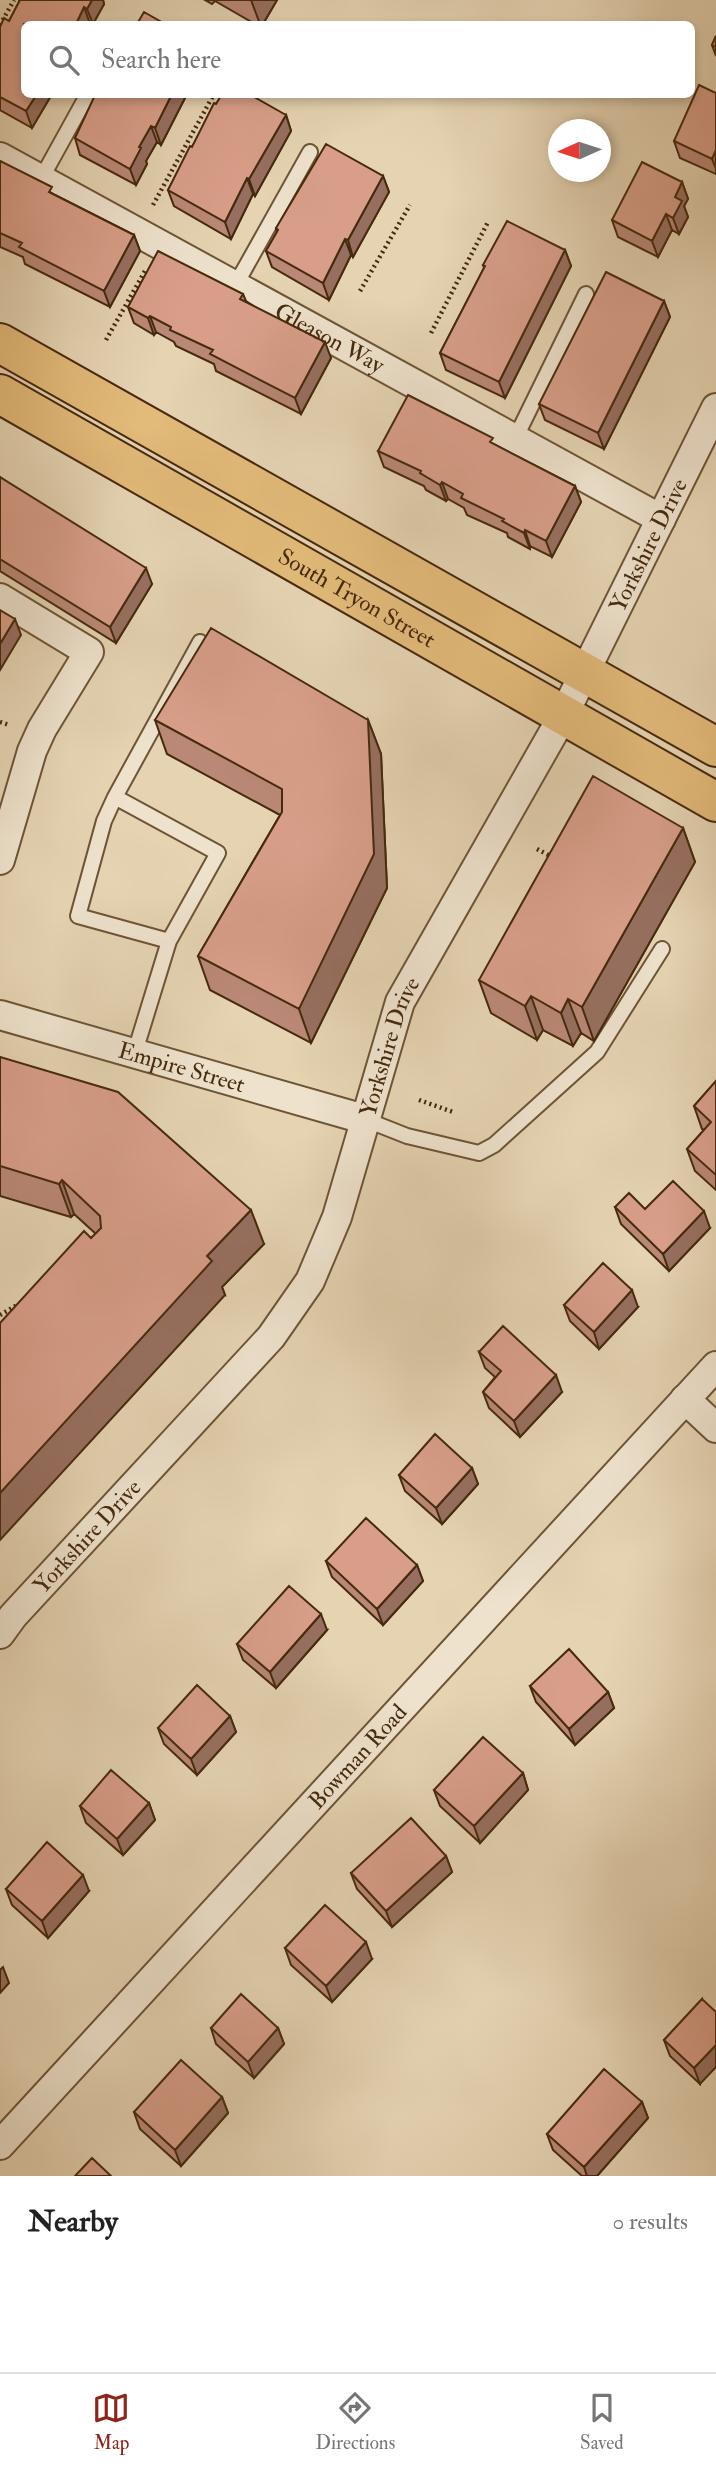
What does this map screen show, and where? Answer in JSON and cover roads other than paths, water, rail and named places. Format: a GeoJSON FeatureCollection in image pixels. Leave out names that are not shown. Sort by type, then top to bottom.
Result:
{"type":"FeatureCollection","features":[{"type":"Feature","properties":{"kind":"main road","name":"South Tryon Street"},"geometry":{"type":"LineString","coordinates":[[0,343],[586,671],[716,747]]}},
{"type":"Feature","properties":{"kind":"main road","name":"South Tryon Street"},"geometry":{"type":"LineString","coordinates":[[0,394],[716,802]]}},
{"type":"Feature","properties":{"kind":"street","name":"Gleason Way"},"geometry":{"type":"LineString","coordinates":[[0,157],[661,519]]}},
{"type":"Feature","properties":{"kind":"street","name":"Yorkshire Drive"},"geometry":{"type":"LineString","coordinates":[[0,1634],[13,1616],[292,1310],[325,1250],[400,1002],[564,714],[716,408]]}},
{"type":"Feature","properties":{"kind":"street"},"geometry":{"type":"LineString","coordinates":[[0,598],[89,652],[42,729],[32,751],[0,858]]}},
{"type":"Feature","properties":{"kind":"street","name":"Empire Street"},"geometry":{"type":"LineString","coordinates":[[0,1015],[364,1119]]}},
{"type":"Feature","properties":{"kind":"street","name":"Bowman Road"},"geometry":{"type":"LineString","coordinates":[[0,2145],[716,1366]]}},
{"type":"Feature","properties":{"kind":"street"},"geometry":{"type":"LineString","coordinates":[[685,1399],[716,1428]]}},
{"type":"Feature","properties":{"kind":"lane"},"geometry":{"type":"LineString","coordinates":[[41,179],[86,98]]}},
{"type":"Feature","properties":{"kind":"lane"},"geometry":{"type":"LineString","coordinates":[[235,286],[310,152]]}},
{"type":"Feature","properties":{"kind":"lane"},"geometry":{"type":"LineString","coordinates":[[515,439],[586,294]]}},
{"type":"Feature","properties":{"kind":"lane"},"geometry":{"type":"LineString","coordinates":[[169,941],[78,916],[104,821],[200,642]]}},
{"type":"Feature","properties":{"kind":"lane"},"geometry":{"type":"LineString","coordinates":[[115,797],[218,853],[169,941],[134,1055]]}},
{"type":"Feature","properties":{"kind":"lane"},"geometry":{"type":"LineString","coordinates":[[364,1119],[407,1136],[479,1153],[494,1145],[597,1052],[662,949]]}}]}
